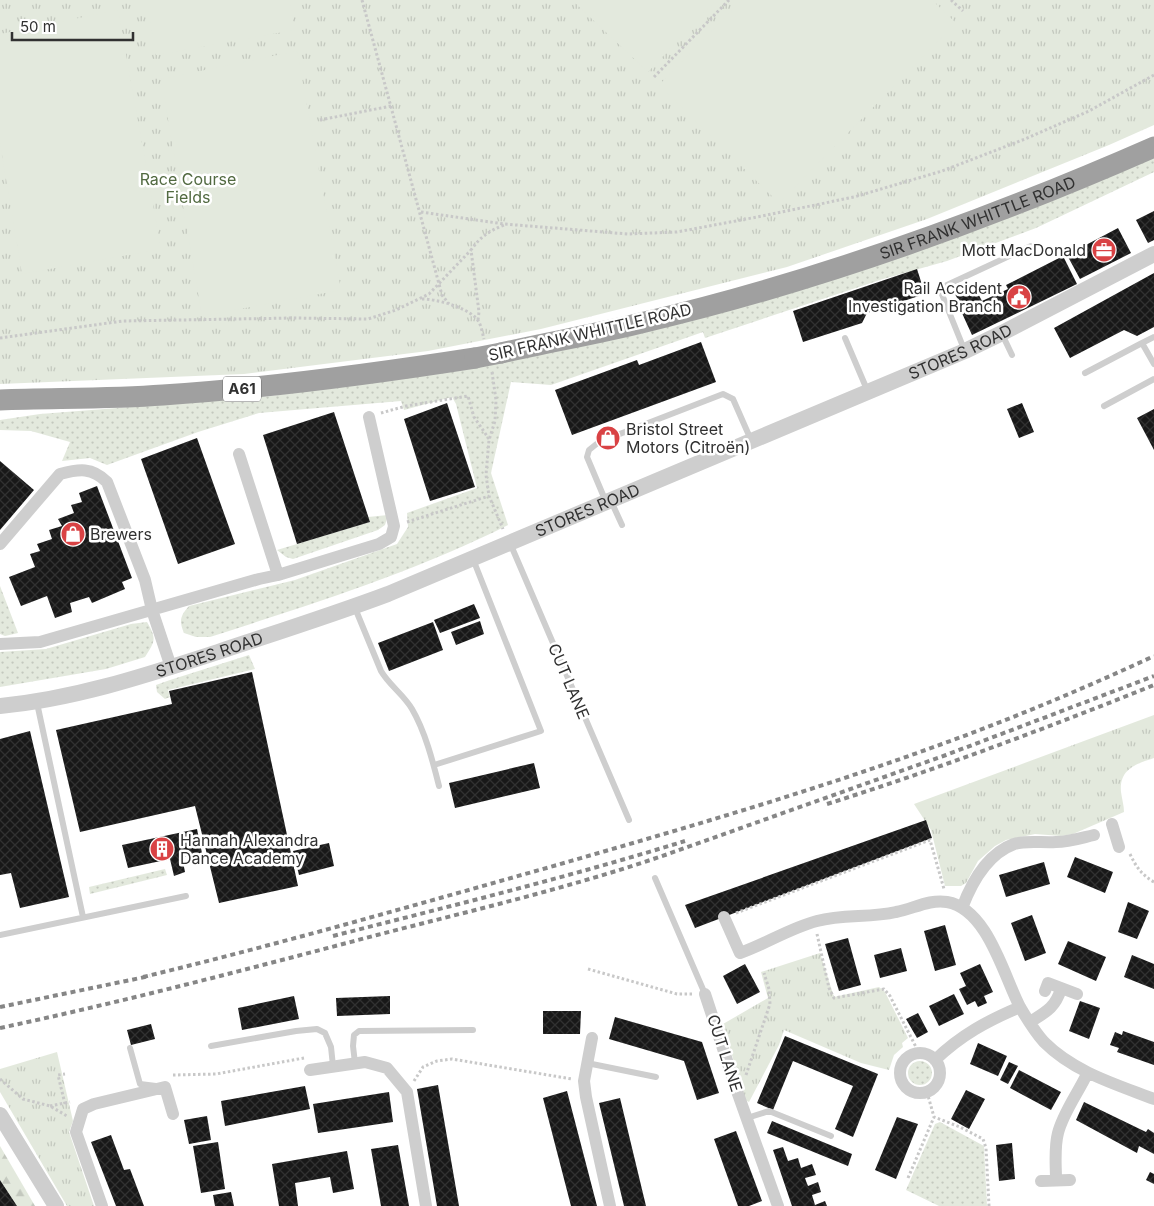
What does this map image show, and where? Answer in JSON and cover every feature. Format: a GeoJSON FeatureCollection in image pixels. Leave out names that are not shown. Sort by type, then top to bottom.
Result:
{"type":"FeatureCollection","features":[{"type":"Feature","properties":{"kind":"highway","name":"SIR FRANK WHITTLE ROAD"},"geometry":{"type":"LineString","coordinates":[[2,401],[161,395],[258,388],[489,360],[736,298],[858,262],[996,213],[1154,147]]}},
{"type":"Feature","properties":{"kind":"street","name":"STORES ROAD"},"geometry":{"type":"LineString","coordinates":[[0,706],[37,702],[92,690],[171,667],[355,607],[965,351],[1154,254]]}},
{"type":"Feature","properties":{"kind":"street"},"geometry":{"type":"LineString","coordinates":[[0,644],[40,642],[278,575],[379,544],[391,537],[394,526],[369,417]]}},
{"type":"Feature","properties":{"kind":"street"},"geometry":{"type":"LineString","coordinates":[[239,454],[278,575]]}},
{"type":"Feature","properties":{"kind":"street"},"geometry":{"type":"LineString","coordinates":[[0,544],[60,474],[75,470],[99,474],[107,482],[132,545],[145,580],[152,610],[171,667]]}},
{"type":"Feature","properties":{"kind":"street"},"geometry":{"type":"LineString","coordinates":[[1112,824],[1119,847]]}},
{"type":"Feature","properties":{"kind":"street"},"geometry":{"type":"LineString","coordinates":[[962,908],[971,886],[979,874],[988,862],[1007,848],[1015,844],[1057,842],[1094,835]]}},
{"type":"Feature","properties":{"kind":"street"},"geometry":{"type":"LineString","coordinates":[[724,917],[740,953],[814,922],[847,916],[888,914],[930,902],[948,902],[962,908],[983,928],[1020,1007],[1044,1041],[1073,1065],[1088,1074],[1154,1099]]}},
{"type":"Feature","properties":{"kind":"street"},"geometry":{"type":"LineString","coordinates":[[1045,991],[1048,983],[1076,994]]}},
{"type":"Feature","properties":{"kind":"street"},"geometry":{"type":"LineString","coordinates":[[1030,1022],[1051,1009],[1057,1001],[1060,989]]}},
{"type":"Feature","properties":{"kind":"street","name":"CUT LANE"},"geometry":{"type":"LineString","coordinates":[[706,994],[746,1118],[778,1206]]}},
{"type":"Feature","properties":{"kind":"street"},"geometry":{"type":"LineString","coordinates":[[935,1060],[954,1042],[991,1019],[1020,1007]]}},
{"type":"Feature","properties":{"kind":"street"},"geometry":{"type":"LineString","coordinates":[[592,1038],[584,1081],[610,1206]]}},
{"type":"Feature","properties":{"kind":"street"},"geometry":{"type":"LineString","coordinates":[[919,1053],[927,1054],[935,1060],[940,1070],[938,1083],[927,1092],[911,1091],[904,1085],[901,1079],[901,1066],[904,1061],[919,1053]]}},
{"type":"Feature","properties":{"kind":"street"},"geometry":{"type":"LineString","coordinates":[[310,1070],[365,1062],[387,1068],[407,1092],[426,1206]]}},
{"type":"Feature","properties":{"kind":"street"},"geometry":{"type":"LineString","coordinates":[[1056,1180],[1058,1134],[1066,1112],[1088,1074]]}},
{"type":"Feature","properties":{"kind":"street"},"geometry":{"type":"LineString","coordinates":[[102,1206],[76,1132],[83,1108],[167,1081],[174,1114]]}},
{"type":"Feature","properties":{"kind":"street"},"geometry":{"type":"LineString","coordinates":[[0,1115],[56,1206]]}},
{"type":"Feature","properties":{"kind":"street"},"geometry":{"type":"LineString","coordinates":[[1040,1181],[1070,1180]]}},
{"type":"Feature","properties":{"kind":"lane"},"geometry":{"type":"LineString","coordinates":[[965,351],[942,292],[947,285],[1031,246]]}},
{"type":"Feature","properties":{"kind":"lane"},"geometry":{"type":"LineString","coordinates":[[1002,333],[1012,355]]}},
{"type":"Feature","properties":{"kind":"lane"},"geometry":{"type":"LineString","coordinates":[[1086,373],[1154,337]]}},
{"type":"Feature","properties":{"kind":"lane"},"geometry":{"type":"LineString","coordinates":[[845,338],[868,392]]}},
{"type":"Feature","properties":{"kind":"lane"},"geometry":{"type":"LineString","coordinates":[[1142,343],[1154,364]]}},
{"type":"Feature","properties":{"kind":"lane"},"geometry":{"type":"LineString","coordinates":[[1104,406],[1154,379]]}},
{"type":"Feature","properties":{"kind":"lane"},"geometry":{"type":"LineString","coordinates":[[622,525],[587,457],[589,450],[599,442],[723,394],[733,399],[751,442]]}},
{"type":"Feature","properties":{"kind":"lane","name":"CUT LANE"},"geometry":{"type":"LineString","coordinates":[[509,542],[629,820]]}},
{"type":"Feature","properties":{"kind":"lane"},"geometry":{"type":"LineString","coordinates":[[434,765],[541,731],[473,559]]}},
{"type":"Feature","properties":{"kind":"lane"},"geometry":{"type":"LineString","coordinates":[[355,607],[381,671],[414,711],[434,765],[439,786]]}},
{"type":"Feature","properties":{"kind":"lane"},"geometry":{"type":"LineString","coordinates":[[37,702],[83,917]]}},
{"type":"Feature","properties":{"kind":"lane","name":"CUT LANE"},"geometry":{"type":"LineString","coordinates":[[654,878],[706,994]]}},
{"type":"Feature","properties":{"kind":"lane"},"geometry":{"type":"LineString","coordinates":[[0,935],[186,896]]}},
{"type":"Feature","properties":{"kind":"lane"},"geometry":{"type":"LineString","coordinates":[[211,1046],[317,1029],[325,1033],[331,1047],[333,1066]]}},
{"type":"Feature","properties":{"kind":"lane"},"geometry":{"type":"LineString","coordinates":[[355,1063],[354,1035],[359,1031],[473,1030]]}},
{"type":"Feature","properties":{"kind":"lane"},"geometry":{"type":"LineString","coordinates":[[130,1048],[140,1084],[167,1081]]}},
{"type":"Feature","properties":{"kind":"lane"},"geometry":{"type":"LineString","coordinates":[[587,1063],[656,1077]]}},
{"type":"Feature","properties":{"kind":"lane"},"geometry":{"type":"LineString","coordinates":[[746,1118],[769,1111],[832,1136]]}},
{"type":"Feature","properties":{"kind":"path"},"geometry":{"type":"LineString","coordinates":[[362,0],[442,295],[449,304]]}},
{"type":"Feature","properties":{"kind":"path"},"geometry":{"type":"LineString","coordinates":[[654,77],[729,0]]}},
{"type":"Feature","properties":{"kind":"path"},"geometry":{"type":"LineString","coordinates":[[952,0],[963,11]]}},
{"type":"Feature","properties":{"kind":"path"},"geometry":{"type":"LineString","coordinates":[[421,212],[504,224],[628,234],[678,232],[854,197],[942,171],[1025,139],[1088,111],[1154,75]]}},
{"type":"Feature","properties":{"kind":"path"},"geometry":{"type":"LineString","coordinates":[[320,120],[391,106]]}},
{"type":"Feature","properties":{"kind":"path"},"geometry":{"type":"LineString","coordinates":[[0,338],[123,321],[293,318],[368,319],[396,310],[429,294],[484,235],[504,224]]}},
{"type":"Feature","properties":{"kind":"path"},"geometry":{"type":"LineString","coordinates":[[471,250],[479,312],[478,321]]}},
{"type":"Feature","properties":{"kind":"path"},"geometry":{"type":"LineString","coordinates":[[419,299],[432,299],[449,304],[475,316],[481,328]]}},
{"type":"Feature","properties":{"kind":"path"},"geometry":{"type":"LineString","coordinates":[[489,360],[496,400],[495,421],[489,440],[486,475],[489,496],[509,542]]}},
{"type":"Feature","properties":{"kind":"path"},"geometry":{"type":"LineString","coordinates":[[369,417],[406,406],[468,396],[474,417],[489,440]]}},
{"type":"Feature","properties":{"kind":"path"},"geometry":{"type":"LineString","coordinates":[[394,526],[489,496]]}},
{"type":"Feature","properties":{"kind":"path"},"geometry":{"type":"LineString","coordinates":[[724,917],[930,840],[948,902]]}},
{"type":"Feature","properties":{"kind":"path"},"geometry":{"type":"LineString","coordinates":[[1119,847],[1130,854],[1142,875],[1154,882]]}},
{"type":"Feature","properties":{"kind":"path"},"geometry":{"type":"LineString","coordinates":[[814,922],[829,988],[834,998],[884,989],[890,996],[919,1053]]}},
{"type":"Feature","properties":{"kind":"path"},"geometry":{"type":"LineString","coordinates":[[588,969],[677,994],[706,994]]}},
{"type":"Feature","properties":{"kind":"path"},"geometry":{"type":"LineString","coordinates":[[738,1094],[770,1004],[769,989],[764,973]]}},
{"type":"Feature","properties":{"kind":"path"},"geometry":{"type":"LineString","coordinates":[[167,1081],[216,1074],[304,1056],[310,1070]]}},
{"type":"Feature","properties":{"kind":"path"},"geometry":{"type":"LineString","coordinates":[[407,1092],[423,1067],[437,1061],[452,1059],[584,1081]]}},
{"type":"Feature","properties":{"kind":"path"},"geometry":{"type":"LineString","coordinates":[[65,1074],[58,1075],[65,1104]]}},
{"type":"Feature","properties":{"kind":"path"},"geometry":{"type":"LineString","coordinates":[[0,1079],[23,1098],[50,1106],[79,1123]]}},
{"type":"Feature","properties":{"kind":"path"},"geometry":{"type":"LineString","coordinates":[[908,1178],[934,1117],[927,1092]]}},
{"type":"Feature","properties":{"kind":"path"},"geometry":{"type":"LineString","coordinates":[[934,1117],[960,1127],[983,1139],[986,1148],[989,1206]]}},
{"type":"Feature","properties":{"kind":"green space","name":"Race Course Fields"},"geometry":{"type":"Polygon","coordinates":[[[0,0],[1154,0],[1154,125],[927,219],[787,267],[541,329],[428,351],[244,374],[0,384],[0,0]]]}},
{"type":"Feature","properties":{"kind":"green space"},"geometry":{"type":"Polygon","coordinates":[[[146,0],[289,0],[295,30],[156,55],[146,0]]]}},
{"type":"Feature","properties":{"kind":"green space"},"geometry":{"type":"Polygon","coordinates":[[[572,0],[716,0],[648,72],[572,0]]]}},
{"type":"Feature","properties":{"kind":"green space"},"geometry":{"type":"Polygon","coordinates":[[[742,0],[932,0],[956,23],[779,203],[659,85],[742,0]]]}},
{"type":"Feature","properties":{"kind":"green space"},"geometry":{"type":"Polygon","coordinates":[[[118,10],[161,249],[22,274],[0,143],[0,34],[118,10]]]}},
{"type":"Feature","properties":{"kind":"green space"},"geometry":{"type":"Polygon","coordinates":[[[297,51],[341,290],[202,316],[161,79],[297,51]]]}},
{"type":"Feature","properties":{"kind":"green space"},"geometry":{"type":"Polygon","coordinates":[[[1154,156],[1154,172],[1036,228],[947,261],[883,279],[705,338],[703,332],[551,385],[511,382],[491,473],[508,525],[399,573],[210,637],[196,637],[184,633],[181,619],[189,606],[295,580],[397,544],[408,527],[407,513],[477,488],[456,404],[452,397],[404,410],[401,401],[259,413],[198,432],[107,465],[90,458],[62,461],[70,442],[31,431],[0,430],[0,420],[40,414],[271,396],[530,357],[1154,156]]]}},
{"type":"Feature","properties":{"kind":"green space"},"geometry":{"type":"Polygon","coordinates":[[[388,515],[385,525],[378,530],[293,559],[286,557],[277,550],[370,522],[368,517],[388,515]]]}},
{"type":"Feature","properties":{"kind":"green space"},"geometry":{"type":"Polygon","coordinates":[[[0,586],[18,633],[5,636],[0,634],[0,586]]]}},
{"type":"Feature","properties":{"kind":"green space"},"geometry":{"type":"Polygon","coordinates":[[[147,622],[154,640],[145,657],[106,669],[0,687],[0,652],[46,649],[131,624],[147,622]]]}},
{"type":"Feature","properties":{"kind":"green space"},"geometry":{"type":"Polygon","coordinates":[[[249,655],[255,669],[168,690],[170,697],[165,699],[157,692],[156,685],[249,655]]]}},
{"type":"Feature","properties":{"kind":"green space"},"geometry":{"type":"Polygon","coordinates":[[[1154,715],[1154,758],[1135,765],[1123,778],[1121,792],[1124,812],[1073,834],[1061,836],[1035,834],[1006,840],[995,846],[978,861],[966,883],[961,886],[945,886],[931,830],[914,804],[1154,715]]]}},
{"type":"Feature","properties":{"kind":"green space"},"geometry":{"type":"Polygon","coordinates":[[[165,869],[167,875],[90,894],[89,887],[165,869]]]}},
{"type":"Feature","properties":{"kind":"green space"},"geometry":{"type":"Polygon","coordinates":[[[820,953],[834,997],[879,987],[885,992],[908,1038],[902,1043],[903,1047],[894,1055],[889,1070],[861,1063],[784,1030],[779,1045],[749,1102],[745,1100],[723,1024],[768,998],[761,972],[820,953]]]}},
{"type":"Feature","properties":{"kind":"green space"},"geometry":{"type":"Polygon","coordinates":[[[57,1052],[73,1121],[69,1132],[94,1206],[67,1206],[0,1092],[0,1069],[57,1052]]]}},
{"type":"Feature","properties":{"kind":"green space"},"geometry":{"type":"Polygon","coordinates":[[[920,1061],[929,1064],[932,1073],[929,1082],[920,1085],[911,1082],[908,1073],[911,1064],[920,1061]]]}},
{"type":"Feature","properties":{"kind":"green space"},"geometry":{"type":"Polygon","coordinates":[[[940,1122],[984,1146],[987,1206],[939,1206],[906,1190],[935,1124],[940,1122]]]}},
{"type":"Feature","properties":{"kind":"green space"},"geometry":{"type":"Polygon","coordinates":[[[0,1146],[35,1206],[17,1206],[0,1180],[0,1146]]]}},
{"type":"Feature","properties":{"kind":"building"},"geometry":{"type":"Polygon","coordinates":[[[1154,211],[1154,240],[1148,243],[1136,220],[1154,211]]]}},
{"type":"Feature","properties":{"kind":"building"},"geometry":{"type":"Polygon","coordinates":[[[1118,228],[1131,253],[1080,279],[1067,255],[1118,228]]]}},
{"type":"Feature","properties":{"kind":"building","name":"Rail Accident Investigation Branch"},"geometry":{"type":"Polygon","coordinates":[[[1063,256],[1077,284],[972,335],[955,294],[973,284],[982,301],[1008,289],[1006,285],[1063,256]]]}},
{"type":"Feature","properties":{"kind":"building"},"geometry":{"type":"Polygon","coordinates":[[[917,269],[925,294],[867,313],[862,323],[803,342],[793,311],[917,269]]]}},
{"type":"Feature","properties":{"kind":"building"},"geometry":{"type":"Polygon","coordinates":[[[1154,273],[1154,327],[1137,336],[1124,330],[1070,358],[1054,328],[1154,273]]]}},
{"type":"Feature","properties":{"kind":"building"},"geometry":{"type":"Polygon","coordinates":[[[701,342],[716,382],[572,435],[555,390],[637,360],[639,365],[701,342]]]}},
{"type":"Feature","properties":{"kind":"building"},"geometry":{"type":"Polygon","coordinates":[[[447,403],[475,487],[430,501],[404,419],[447,403]]]}},
{"type":"Feature","properties":{"kind":"building"},"geometry":{"type":"Polygon","coordinates":[[[1022,403],[1034,432],[1019,438],[1007,409],[1022,403]]]}},
{"type":"Feature","properties":{"kind":"building"},"geometry":{"type":"Polygon","coordinates":[[[1154,409],[1154,450],[1137,418],[1154,409]]]}},
{"type":"Feature","properties":{"kind":"building"},"geometry":{"type":"Polygon","coordinates":[[[334,412],[370,522],[297,544],[263,435],[334,412]]]}},
{"type":"Feature","properties":{"kind":"building"},"geometry":{"type":"Polygon","coordinates":[[[197,438],[235,544],[178,564],[141,459],[197,438]]]}},
{"type":"Feature","properties":{"kind":"building"},"geometry":{"type":"Polygon","coordinates":[[[0,461],[34,490],[0,530],[0,461]]]}},
{"type":"Feature","properties":{"kind":"building"},"geometry":{"type":"Polygon","coordinates":[[[97,486],[132,578],[122,582],[125,589],[92,603],[89,597],[70,603],[72,612],[55,618],[47,596],[21,606],[9,577],[35,567],[30,554],[40,551],[37,544],[52,539],[49,530],[62,526],[58,519],[74,513],[71,505],[82,502],[79,493],[97,486]]]}},
{"type":"Feature","properties":{"kind":"building"},"geometry":{"type":"Polygon","coordinates":[[[474,604],[480,618],[440,633],[434,620],[474,604]]]}},
{"type":"Feature","properties":{"kind":"building"},"geometry":{"type":"Polygon","coordinates":[[[480,621],[484,634],[456,645],[451,632],[480,621]]]}},
{"type":"Feature","properties":{"kind":"building"},"geometry":{"type":"Polygon","coordinates":[[[433,622],[443,650],[389,671],[378,643],[433,622]]]}},
{"type":"Feature","properties":{"kind":"building"},"geometry":{"type":"Polygon","coordinates":[[[252,672],[298,886],[219,903],[195,806],[80,832],[56,730],[172,704],[169,691],[252,672]]]}},
{"type":"Feature","properties":{"kind":"building"},"geometry":{"type":"Polygon","coordinates":[[[30,731],[69,897],[20,908],[11,873],[0,875],[0,739],[30,731]]]}},
{"type":"Feature","properties":{"kind":"building"},"geometry":{"type":"Polygon","coordinates":[[[534,763],[540,788],[455,808],[449,783],[534,763]]]}},
{"type":"Feature","properties":{"kind":"building"},"geometry":{"type":"Polygon","coordinates":[[[926,820],[932,838],[695,928],[685,905],[926,820]]]}},
{"type":"Feature","properties":{"kind":"building","name":"Hannah Alexandra Dance Academy"},"geometry":{"type":"Polygon","coordinates":[[[197,829],[202,853],[182,857],[185,872],[174,876],[170,859],[128,868],[122,845],[197,829]]]}},
{"type":"Feature","properties":{"kind":"building"},"geometry":{"type":"Polygon","coordinates":[[[329,843],[334,866],[299,875],[293,851],[329,843]]]}},
{"type":"Feature","properties":{"kind":"building"},"geometry":{"type":"Polygon","coordinates":[[[1075,857],[1113,872],[1105,893],[1067,877],[1075,857]]]}},
{"type":"Feature","properties":{"kind":"building"},"geometry":{"type":"Polygon","coordinates":[[[1044,862],[1050,884],[1006,897],[999,875],[1044,862]]]}},
{"type":"Feature","properties":{"kind":"building"},"geometry":{"type":"Polygon","coordinates":[[[1128,902],[1149,911],[1137,939],[1118,932],[1128,902]]]}},
{"type":"Feature","properties":{"kind":"building"},"geometry":{"type":"Polygon","coordinates":[[[1032,915],[1046,953],[1025,961],[1011,923],[1032,915]]]}},
{"type":"Feature","properties":{"kind":"building"},"geometry":{"type":"Polygon","coordinates":[[[945,925],[956,965],[935,971],[924,931],[945,925]]]}},
{"type":"Feature","properties":{"kind":"building"},"geometry":{"type":"Polygon","coordinates":[[[848,938],[861,985],[839,991],[825,944],[848,938]]]}},
{"type":"Feature","properties":{"kind":"building"},"geometry":{"type":"Polygon","coordinates":[[[1068,941],[1106,957],[1096,981],[1058,964],[1068,941]]]}},
{"type":"Feature","properties":{"kind":"building"},"geometry":{"type":"Polygon","coordinates":[[[901,948],[907,971],[880,978],[874,955],[901,948]]]}},
{"type":"Feature","properties":{"kind":"building"},"geometry":{"type":"Polygon","coordinates":[[[1132,955],[1154,964],[1154,989],[1124,977],[1132,955]]]}},
{"type":"Feature","properties":{"kind":"building"},"geometry":{"type":"Polygon","coordinates":[[[745,964],[760,992],[737,1004],[723,976],[745,964]]]}},
{"type":"Feature","properties":{"kind":"building"},"geometry":{"type":"Polygon","coordinates":[[[980,964],[993,992],[984,996],[987,1003],[978,1007],[975,1001],[967,1005],[959,989],[966,986],[960,973],[980,964]]]}},
{"type":"Feature","properties":{"kind":"building"},"geometry":{"type":"Polygon","coordinates":[[[954,994],[964,1014],[939,1026],[929,1006],[954,994]]]}},
{"type":"Feature","properties":{"kind":"building"},"geometry":{"type":"Polygon","coordinates":[[[294,996],[299,1019],[242,1030],[238,1008],[294,996]]]}},
{"type":"Feature","properties":{"kind":"building"},"geometry":{"type":"Polygon","coordinates":[[[390,996],[390,1014],[337,1016],[336,998],[390,996]]]}},
{"type":"Feature","properties":{"kind":"building"},"geometry":{"type":"Polygon","coordinates":[[[1080,1001],[1100,1008],[1089,1039],[1069,1031],[1080,1001]]]}},
{"type":"Feature","properties":{"kind":"building"},"geometry":{"type":"Polygon","coordinates":[[[543,1011],[581,1011],[580,1034],[543,1034],[543,1011]]]}},
{"type":"Feature","properties":{"kind":"building"},"geometry":{"type":"Polygon","coordinates":[[[918,1013],[928,1032],[917,1038],[906,1019],[918,1013]]]}},
{"type":"Feature","properties":{"kind":"building"},"geometry":{"type":"Polygon","coordinates":[[[615,1017],[702,1042],[719,1093],[697,1100],[684,1061],[609,1039],[615,1017]]]}},
{"type":"Feature","properties":{"kind":"building"},"geometry":{"type":"Polygon","coordinates":[[[151,1024],[155,1039],[131,1045],[127,1030],[151,1024]]]}},
{"type":"Feature","properties":{"kind":"building"},"geometry":{"type":"Polygon","coordinates":[[[1123,1031],[1154,1042],[1154,1065],[1117,1052],[1119,1048],[1110,1045],[1115,1032],[1122,1035],[1123,1031]]]}},
{"type":"Feature","properties":{"kind":"building"},"geometry":{"type":"Polygon","coordinates":[[[785,1036],[878,1074],[853,1137],[835,1129],[853,1086],[793,1061],[773,1110],[757,1103],[785,1036]]]}},
{"type":"Feature","properties":{"kind":"building"},"geometry":{"type":"Polygon","coordinates":[[[978,1043],[1007,1056],[998,1076],[970,1064],[978,1043]]]}},
{"type":"Feature","properties":{"kind":"building"},"geometry":{"type":"Polygon","coordinates":[[[1009,1062],[1018,1066],[1008,1084],[1000,1080],[1009,1062]]]}},
{"type":"Feature","properties":{"kind":"building"},"geometry":{"type":"Polygon","coordinates":[[[1019,1070],[1061,1092],[1051,1110],[1010,1088],[1019,1070]]]}},
{"type":"Feature","properties":{"kind":"building"},"geometry":{"type":"Polygon","coordinates":[[[438,1085],[459,1206],[437,1206],[417,1089],[438,1085]]]}},
{"type":"Feature","properties":{"kind":"building"},"geometry":{"type":"Polygon","coordinates":[[[305,1086],[310,1109],[225,1126],[221,1101],[305,1086]]]}},
{"type":"Feature","properties":{"kind":"building"},"geometry":{"type":"Polygon","coordinates":[[[966,1090],[985,1099],[969,1129],[951,1119],[966,1090]]]}},
{"type":"Feature","properties":{"kind":"building"},"geometry":{"type":"Polygon","coordinates":[[[567,1091],[597,1206],[571,1206],[543,1098],[567,1091]]]}},
{"type":"Feature","properties":{"kind":"building"},"geometry":{"type":"Polygon","coordinates":[[[389,1092],[393,1122],[318,1133],[313,1104],[389,1092]]]}},
{"type":"Feature","properties":{"kind":"building"},"geometry":{"type":"Polygon","coordinates":[[[620,1098],[646,1206],[624,1206],[599,1103],[620,1098]]]}},
{"type":"Feature","properties":{"kind":"building"},"geometry":{"type":"Polygon","coordinates":[[[1084,1102],[1146,1132],[1148,1129],[1154,1133],[1154,1154],[1139,1146],[1137,1153],[1076,1120],[1084,1102]]]}},
{"type":"Feature","properties":{"kind":"building"},"geometry":{"type":"Polygon","coordinates":[[[207,1116],[211,1140],[189,1144],[184,1120],[207,1116]]]}},
{"type":"Feature","properties":{"kind":"building"},"geometry":{"type":"Polygon","coordinates":[[[897,1117],[918,1124],[896,1179],[875,1170],[897,1117]]]}},
{"type":"Feature","properties":{"kind":"building"},"geometry":{"type":"Polygon","coordinates":[[[772,1121],[852,1154],[848,1166],[767,1133],[772,1121]]]}},
{"type":"Feature","properties":{"kind":"building"},"geometry":{"type":"Polygon","coordinates":[[[736,1131],[762,1201],[749,1206],[738,1206],[714,1139],[736,1131]]]}},
{"type":"Feature","properties":{"kind":"building"},"geometry":{"type":"Polygon","coordinates":[[[111,1135],[124,1170],[130,1169],[144,1206],[116,1206],[91,1142],[111,1135]]]}},
{"type":"Feature","properties":{"kind":"building"},"geometry":{"type":"Polygon","coordinates":[[[218,1142],[225,1189],[201,1193],[193,1146],[218,1142]]]}},
{"type":"Feature","properties":{"kind":"building"},"geometry":{"type":"Polygon","coordinates":[[[1012,1143],[1015,1179],[999,1181],[996,1145],[1012,1143]]]}},
{"type":"Feature","properties":{"kind":"building"},"geometry":{"type":"Polygon","coordinates":[[[398,1145],[409,1206],[381,1206],[371,1149],[398,1145]]]}},
{"type":"Feature","properties":{"kind":"building"},"geometry":{"type":"Polygon","coordinates":[[[783,1147],[788,1161],[798,1158],[801,1168],[812,1164],[816,1175],[805,1178],[806,1181],[808,1186],[818,1182],[821,1192],[812,1195],[815,1205],[825,1201],[827,1206],[792,1206],[773,1150],[783,1147]]]}},
{"type":"Feature","properties":{"kind":"building"},"geometry":{"type":"Polygon","coordinates":[[[347,1151],[354,1189],[333,1193],[330,1177],[295,1183],[298,1206],[279,1206],[272,1164],[347,1151]]]}},
{"type":"Feature","properties":{"kind":"building"},"geometry":{"type":"Polygon","coordinates":[[[1150,1172],[1154,1174],[1154,1184],[1146,1180],[1150,1172]]]}},
{"type":"Feature","properties":{"kind":"building"},"geometry":{"type":"Polygon","coordinates":[[[0,1180],[17,1206],[0,1206],[0,1180]]]}},
{"type":"Feature","properties":{"kind":"building"},"geometry":{"type":"Polygon","coordinates":[[[231,1192],[234,1206],[215,1206],[213,1195],[231,1192]]]}},
{"type":"Feature","properties":{"kind":"railway"},"geometry":{"type":"LineString","coordinates":[[143,977],[449,896],[797,794],[996,724],[1154,656]]}},
{"type":"Feature","properties":{"kind":"railway"},"geometry":{"type":"LineString","coordinates":[[0,1028],[189,984],[523,898],[596,877],[668,854],[946,755],[1154,676]]}},
{"type":"Feature","properties":{"kind":"railway"},"geometry":{"type":"LineString","coordinates":[[827,804],[992,748],[1154,685]]}},
{"type":"Feature","properties":{"kind":"railway"},"geometry":{"type":"LineString","coordinates":[[333,936],[554,879],[685,841]]}},
{"type":"Feature","properties":{"kind":"railway"},"geometry":{"type":"LineString","coordinates":[[0,1007],[150,976]]}},
{"type":"Feature","properties":{"kind":"place","name":"Mott MacDonald"},"geometry":{"type":"Point","coordinates":[1104,250]}},
{"type":"Feature","properties":{"kind":"place","name":"Rail Accident Investigation Branch"},"geometry":{"type":"Point","coordinates":[1019,297]}},
{"type":"Feature","properties":{"kind":"place","name":"Bristol Street Motors (Citroën)"},"geometry":{"type":"Point","coordinates":[608,438]}},
{"type":"Feature","properties":{"kind":"place","name":"Brewers"},"geometry":{"type":"Point","coordinates":[73,534]}},
{"type":"Feature","properties":{"kind":"place","name":"Hannah Alexandra Dance Academy"},"geometry":{"type":"Point","coordinates":[162,849]}}]}
